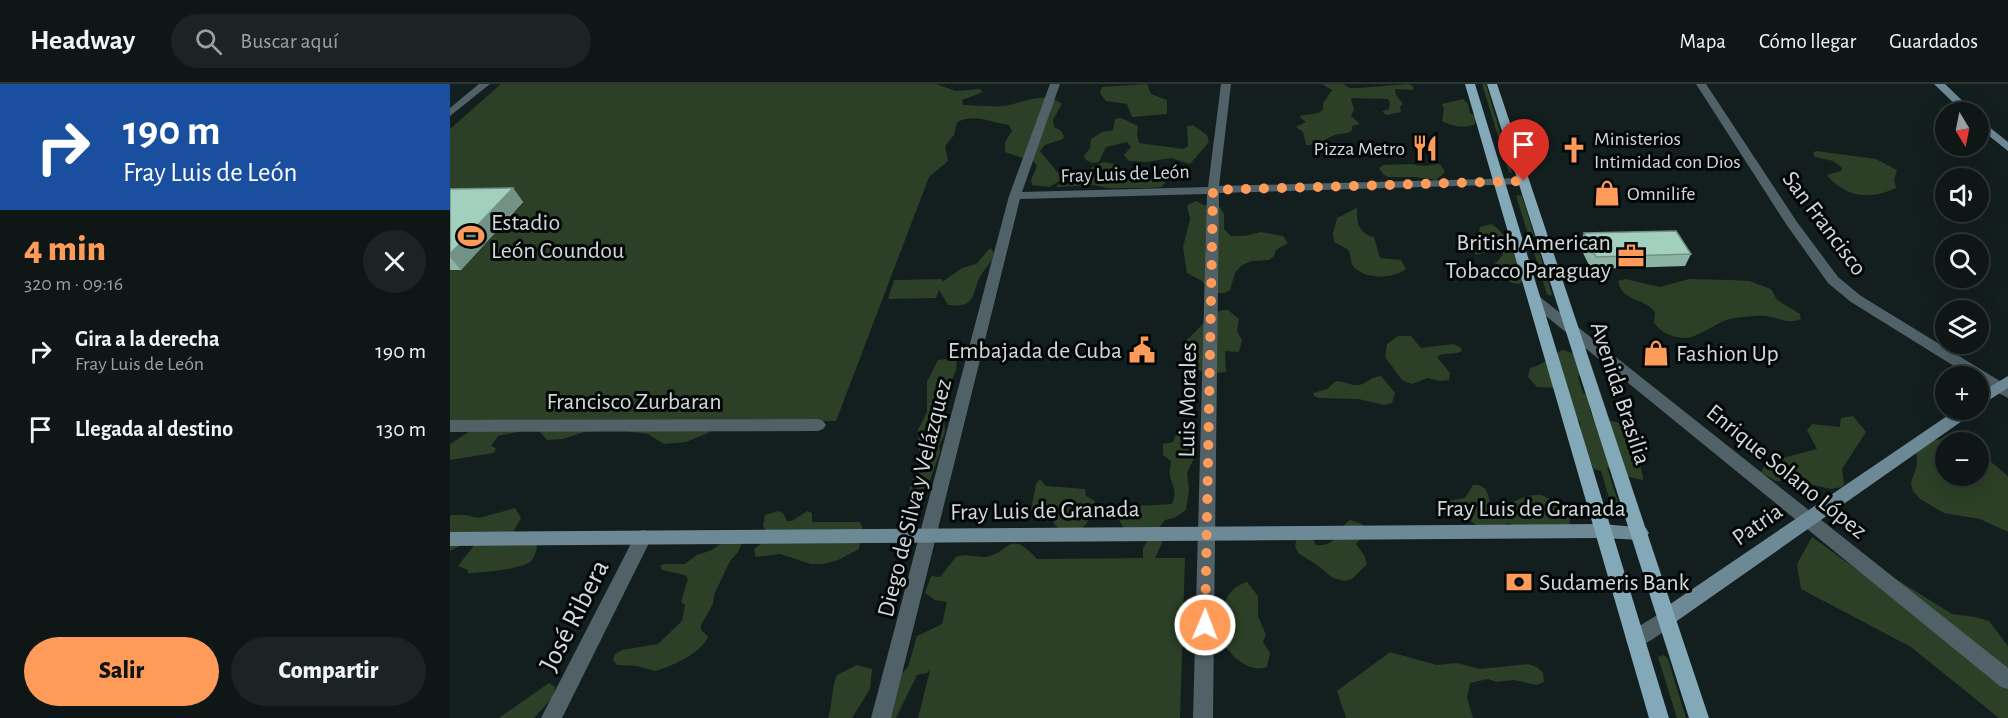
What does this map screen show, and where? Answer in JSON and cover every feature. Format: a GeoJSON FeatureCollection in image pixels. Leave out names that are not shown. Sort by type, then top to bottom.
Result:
{"type":"FeatureCollection","features":[{"type":"Feature","properties":{"kind":"main road"},"geometry":{"type":"LineString","coordinates":[[1470,84],[1659,718]]}},
{"type":"Feature","properties":{"kind":"main road","name":"Avenida Brasilia"},"geometry":{"type":"LineString","coordinates":[[1492,84],[1699,718]]}},
{"type":"Feature","properties":{"kind":"street"},"geometry":{"type":"LineString","coordinates":[[450,112],[485,84]]}},
{"type":"Feature","properties":{"kind":"street","name":"Diego de Silva y Velázquez"},"geometry":{"type":"LineString","coordinates":[[882,718],[1015,196],[1055,84]]}},
{"type":"Feature","properties":{"kind":"street","name":"Luis Morales"},"geometry":{"type":"LineString","coordinates":[[1203,718],[1213,190],[1226,84]]}},
{"type":"Feature","properties":{"kind":"street","name":"San Francisco"},"geometry":{"type":"LineString","coordinates":[[1701,84],[1792,224],[1833,280],[1856,299],[2005,387]]}},
{"type":"Feature","properties":{"kind":"street"},"geometry":{"type":"LineString","coordinates":[[1939,84],[1959,102]]}},
{"type":"Feature","properties":{"kind":"street"},"geometry":{"type":"LineString","coordinates":[[1989,131],[2008,148]]}},
{"type":"Feature","properties":{"kind":"street","name":"Fray Luis de León"},"geometry":{"type":"LineString","coordinates":[[1015,196],[1524,181]]}},
{"type":"Feature","properties":{"kind":"street","name":"Enrique Solano López"},"geometry":{"type":"LineString","coordinates":[[1534,300],[2008,680]]}},
{"type":"Feature","properties":{"kind":"street"},"geometry":{"type":"LineString","coordinates":[[1989,396],[2005,387]]}},
{"type":"Feature","properties":{"kind":"street","name":"Patria"},"geometry":{"type":"LineString","coordinates":[[1635,639],[1953,420]]}},
{"type":"Feature","properties":{"kind":"street","name":"Francisco Zurbaran"},"geometry":{"type":"LineString","coordinates":[[450,426],[818,425]]}},
{"type":"Feature","properties":{"kind":"street","name":"Fray Luis de Granada"},"geometry":{"type":"LineString","coordinates":[[450,539],[1208,532],[1603,531],[1640,533]]}},
{"type":"Feature","properties":{"kind":"street","name":"José Ribera"},"geometry":{"type":"LineString","coordinates":[[551,718],[643,537]]}},
{"type":"Feature","properties":{"kind":"green space"},"geometry":{"type":"Polygon","coordinates":[[[501,84],[936,84],[956,91],[979,89],[982,91],[962,100],[963,105],[1002,106],[1047,98],[1062,104],[1053,120],[1054,127],[1064,136],[1063,139],[1045,145],[1040,151],[1063,179],[1049,187],[1032,185],[1031,180],[1037,166],[1032,159],[1005,152],[1005,142],[1012,131],[1009,125],[977,118],[957,122],[954,135],[945,146],[948,161],[929,177],[836,421],[718,421],[708,433],[686,442],[664,444],[648,434],[617,430],[584,432],[563,439],[547,440],[538,430],[531,429],[498,436],[491,446],[496,448],[494,453],[450,460],[450,444],[473,429],[450,421],[450,129],[501,84]]]}},
{"type":"Feature","properties":{"kind":"green space"},"geometry":{"type":"Polygon","coordinates":[[[1147,84],[1151,94],[1167,100],[1167,114],[1132,117],[1127,104],[1106,101],[1100,93],[1102,87],[1147,84]]]}},
{"type":"Feature","properties":{"kind":"green space"},"geometry":{"type":"Polygon","coordinates":[[[1322,84],[1343,84],[1350,88],[1359,88],[1408,84],[1413,86],[1413,90],[1395,89],[1396,95],[1403,104],[1400,107],[1401,112],[1386,115],[1382,111],[1389,109],[1388,99],[1352,98],[1354,109],[1351,116],[1360,124],[1352,126],[1352,130],[1347,133],[1334,135],[1316,144],[1306,145],[1303,132],[1296,127],[1306,122],[1299,116],[1323,110],[1323,103],[1332,90],[1322,84]]]}},
{"type":"Feature","properties":{"kind":"green space"},"geometry":{"type":"Polygon","coordinates":[[[1482,84],[1486,84],[1512,173],[1509,172],[1482,84]]]}},
{"type":"Feature","properties":{"kind":"green space"},"geometry":{"type":"Polygon","coordinates":[[[1463,99],[1468,104],[1470,113],[1475,116],[1475,124],[1458,126],[1442,121],[1444,109],[1442,104],[1463,99]]]}},
{"type":"Feature","properties":{"kind":"green space"},"geometry":{"type":"Polygon","coordinates":[[[1121,118],[1138,126],[1139,143],[1183,149],[1188,146],[1187,126],[1193,125],[1207,135],[1209,142],[1190,164],[1171,158],[1147,162],[1129,161],[1124,155],[1131,147],[1127,142],[1106,147],[1099,162],[1092,163],[1086,160],[1084,156],[1090,148],[1091,139],[1102,132],[1113,130],[1115,119],[1121,118]]]}},
{"type":"Feature","properties":{"kind":"green space"},"geometry":{"type":"Polygon","coordinates":[[[1816,151],[1876,159],[1897,170],[1894,180],[1896,188],[1868,195],[1850,192],[1834,183],[1827,175],[1841,171],[1842,168],[1833,161],[1815,157],[1813,153],[1816,151]]]}},
{"type":"Feature","properties":{"kind":"green space"},"geometry":{"type":"Polygon","coordinates":[[[1104,162],[1114,164],[1118,174],[1165,178],[1166,182],[1161,187],[1149,188],[1108,188],[1094,185],[1056,187],[1065,181],[1080,179],[1092,167],[1104,162]]]}},
{"type":"Feature","properties":{"kind":"green space"},"geometry":{"type":"Polygon","coordinates":[[[1440,164],[1445,172],[1436,180],[1388,177],[1379,168],[1383,165],[1423,166],[1440,164]]]}},
{"type":"Feature","properties":{"kind":"green space"},"geometry":{"type":"Polygon","coordinates":[[[1516,196],[1522,196],[1552,294],[1550,296],[1547,294],[1516,196]]]}},
{"type":"Feature","properties":{"kind":"green space"},"geometry":{"type":"Polygon","coordinates":[[[1196,201],[1204,205],[1220,207],[1224,214],[1224,229],[1231,236],[1261,232],[1283,236],[1288,243],[1276,250],[1274,256],[1269,260],[1252,261],[1242,265],[1235,273],[1230,290],[1225,293],[1211,293],[1202,281],[1187,273],[1183,247],[1190,219],[1187,205],[1196,201]]]}},
{"type":"Feature","properties":{"kind":"green space"},"geometry":{"type":"Polygon","coordinates":[[[1357,208],[1359,227],[1374,237],[1380,258],[1401,260],[1406,269],[1388,276],[1374,276],[1361,273],[1354,267],[1349,251],[1334,242],[1333,233],[1337,218],[1357,208]]]}},
{"type":"Feature","properties":{"kind":"green space"},"geometry":{"type":"Polygon","coordinates":[[[1491,224],[1497,228],[1512,249],[1524,280],[1519,284],[1512,283],[1504,276],[1492,274],[1489,270],[1503,255],[1498,248],[1477,255],[1469,249],[1469,243],[1478,237],[1480,227],[1491,224]]]}},
{"type":"Feature","properties":{"kind":"green space"},"geometry":{"type":"Polygon","coordinates":[[[990,248],[993,251],[992,260],[979,278],[973,296],[966,304],[948,305],[939,290],[936,298],[888,299],[894,280],[942,279],[942,282],[962,268],[976,264],[990,248]]]}},
{"type":"Feature","properties":{"kind":"green space"},"geometry":{"type":"Polygon","coordinates":[[[1625,279],[1660,287],[1689,279],[1749,281],[1771,289],[1777,300],[1800,314],[1801,319],[1789,321],[1767,316],[1735,318],[1690,337],[1677,337],[1657,327],[1654,323],[1655,312],[1651,308],[1624,293],[1618,281],[1625,279]]]}},
{"type":"Feature","properties":{"kind":"green space"},"geometry":{"type":"Polygon","coordinates":[[[1228,310],[1239,319],[1237,331],[1242,340],[1239,352],[1225,351],[1226,372],[1210,373],[1197,369],[1187,360],[1183,344],[1214,313],[1228,310]]]}},
{"type":"Feature","properties":{"kind":"green space"},"geometry":{"type":"Polygon","coordinates":[[[1398,336],[1411,336],[1421,348],[1453,344],[1460,347],[1462,351],[1437,357],[1450,373],[1449,380],[1439,381],[1428,378],[1412,384],[1402,380],[1385,357],[1387,344],[1398,336]]]}},
{"type":"Feature","properties":{"kind":"green space"},"geometry":{"type":"Polygon","coordinates":[[[1562,350],[1571,353],[1578,360],[1581,373],[1578,377],[1583,393],[1588,396],[1593,418],[1621,424],[1629,430],[1633,439],[1643,480],[1625,476],[1607,467],[1621,511],[1619,513],[1613,511],[1601,471],[1594,469],[1588,459],[1582,440],[1580,422],[1565,408],[1558,388],[1537,387],[1528,377],[1530,368],[1543,363],[1562,350]]]}},
{"type":"Feature","properties":{"kind":"green space"},"geometry":{"type":"Polygon","coordinates":[[[957,358],[956,371],[943,398],[945,433],[930,480],[920,494],[908,494],[919,461],[918,430],[927,412],[927,382],[938,360],[957,358]]]}},
{"type":"Feature","properties":{"kind":"green space"},"geometry":{"type":"Polygon","coordinates":[[[1381,376],[1395,393],[1392,403],[1384,405],[1358,399],[1318,398],[1313,393],[1327,389],[1336,381],[1360,385],[1381,376]]]}},
{"type":"Feature","properties":{"kind":"green space"},"geometry":{"type":"Polygon","coordinates":[[[1853,416],[1866,432],[1842,469],[1844,484],[1842,487],[1831,489],[1796,481],[1775,481],[1761,472],[1767,462],[1817,449],[1807,430],[1812,424],[1840,427],[1841,418],[1853,416]]]}},
{"type":"Feature","properties":{"kind":"green space"},"geometry":{"type":"Polygon","coordinates":[[[1191,430],[1198,437],[1190,447],[1194,458],[1187,473],[1189,490],[1186,510],[1174,518],[1165,520],[1158,529],[1125,530],[1117,516],[1119,507],[1172,504],[1175,492],[1170,473],[1171,461],[1163,455],[1163,444],[1173,442],[1177,432],[1191,430]]]}},
{"type":"Feature","properties":{"kind":"green space"},"geometry":{"type":"Polygon","coordinates":[[[1935,440],[1935,486],[1989,486],[1989,460],[2008,476],[2008,532],[1980,519],[1944,513],[1920,499],[1913,491],[1911,483],[1917,465],[1916,444],[1935,440]]]}},
{"type":"Feature","properties":{"kind":"green space"},"geometry":{"type":"Polygon","coordinates":[[[1040,479],[1046,486],[1085,489],[1086,496],[1095,501],[1089,520],[1082,529],[1063,532],[1055,525],[1049,514],[1037,515],[1031,510],[1036,484],[1040,479]]]}},
{"type":"Feature","properties":{"kind":"green space"},"geometry":{"type":"Polygon","coordinates":[[[1473,485],[1486,489],[1491,505],[1501,511],[1522,498],[1532,495],[1543,496],[1566,509],[1570,517],[1569,527],[1519,531],[1509,523],[1492,529],[1484,529],[1463,517],[1443,512],[1439,507],[1440,502],[1465,498],[1473,485]]]}},
{"type":"Feature","properties":{"kind":"green space"},"geometry":{"type":"Polygon","coordinates":[[[515,508],[521,518],[513,532],[537,542],[531,561],[511,568],[474,573],[468,573],[468,570],[458,566],[476,543],[472,540],[450,551],[450,515],[479,518],[515,508]]]}},
{"type":"Feature","properties":{"kind":"green space"},"geometry":{"type":"Polygon","coordinates":[[[778,511],[783,513],[787,521],[792,521],[807,511],[812,513],[812,522],[860,522],[864,531],[859,549],[838,560],[824,564],[811,564],[780,554],[756,557],[754,549],[769,537],[763,526],[765,515],[778,511]]]}},
{"type":"Feature","properties":{"kind":"green space"},"geometry":{"type":"Polygon","coordinates":[[[1350,520],[1362,524],[1362,535],[1356,544],[1367,564],[1352,579],[1345,581],[1333,578],[1298,553],[1295,546],[1297,536],[1311,535],[1316,545],[1325,545],[1336,538],[1343,526],[1350,520]]]}},
{"type":"Feature","properties":{"kind":"green space"},"geometry":{"type":"Polygon","coordinates":[[[745,536],[738,552],[730,561],[714,595],[713,604],[701,625],[701,630],[708,636],[700,648],[677,663],[655,671],[637,666],[617,665],[613,660],[615,654],[622,650],[658,644],[682,621],[685,605],[681,602],[688,579],[685,575],[662,570],[660,566],[685,564],[697,555],[712,550],[730,537],[745,536]]]}},
{"type":"Feature","properties":{"kind":"green space"},"geometry":{"type":"Polygon","coordinates":[[[1812,537],[1859,571],[1896,579],[1952,614],[1989,621],[2008,646],[2008,718],[1999,718],[1911,647],[1801,589],[1797,564],[1812,537]]]}},
{"type":"Feature","properties":{"kind":"green space"},"geometry":{"type":"Polygon","coordinates":[[[1149,538],[1162,538],[1155,558],[1185,558],[1180,718],[918,718],[930,670],[917,675],[896,718],[884,718],[899,676],[908,667],[917,636],[942,624],[947,602],[935,600],[925,593],[931,576],[940,577],[956,557],[967,555],[985,557],[1014,544],[1020,545],[1037,559],[1143,558],[1143,548],[1149,538]]]}},
{"type":"Feature","properties":{"kind":"green space"},"geometry":{"type":"Polygon","coordinates":[[[1247,582],[1258,596],[1258,616],[1266,635],[1263,642],[1270,653],[1267,667],[1253,668],[1239,661],[1220,637],[1222,612],[1227,597],[1232,590],[1247,582]]]}},
{"type":"Feature","properties":{"kind":"green space"},"geometry":{"type":"Polygon","coordinates":[[[1390,652],[1437,665],[1457,663],[1480,669],[1528,664],[1537,667],[1543,673],[1544,682],[1537,685],[1514,680],[1497,682],[1488,679],[1470,683],[1467,698],[1473,718],[1346,718],[1337,691],[1390,652]]]}},
{"type":"Feature","properties":{"kind":"green space"},"geometry":{"type":"Polygon","coordinates":[[[1664,655],[1668,659],[1686,718],[1677,718],[1658,657],[1664,655]]]}},
{"type":"Feature","properties":{"kind":"green space"},"geometry":{"type":"Polygon","coordinates":[[[857,665],[872,669],[870,689],[852,718],[828,718],[837,675],[857,665]]]}},
{"type":"Feature","properties":{"kind":"green space"},"geometry":{"type":"Polygon","coordinates":[[[549,683],[555,687],[553,697],[534,718],[499,718],[549,683]]]}},
{"type":"Feature","properties":{"kind":"building"},"geometry":{"type":"Polygon","coordinates":[[[513,188],[450,254],[450,189],[513,188]]]}},
{"type":"Feature","properties":{"kind":"building"},"geometry":{"type":"Polygon","coordinates":[[[1676,231],[1691,254],[1596,257],[1584,233],[1676,231]]]}},
{"type":"Feature","properties":{"kind":"place","name":"Pizza Metro"},"geometry":{"type":"Point","coordinates":[1425,148]}},
{"type":"Feature","properties":{"kind":"place","name":"Ministerios Intimidad con Dios"},"geometry":{"type":"Point","coordinates":[1574,150]}},
{"type":"Feature","properties":{"kind":"place","name":"Omnilife"},"geometry":{"type":"Point","coordinates":[1607,193]}},
{"type":"Feature","properties":{"kind":"place","name":"Estadio León Coundou"},"geometry":{"type":"Point","coordinates":[471,236]}},
{"type":"Feature","properties":{"kind":"place","name":"British American Tobacco Paraguay"},"geometry":{"type":"Point","coordinates":[1631,256]}},
{"type":"Feature","properties":{"kind":"place","name":"Embajada de Cuba"},"geometry":{"type":"Point","coordinates":[1142,350]}},
{"type":"Feature","properties":{"kind":"place","name":"Fashion Up"},"geometry":{"type":"Point","coordinates":[1656,353]}},
{"type":"Feature","properties":{"kind":"place","name":"Sudameris Bank"},"geometry":{"type":"Point","coordinates":[1519,582]}},
{"type":"Feature","properties":{"kind":"route"},"geometry":{"type":"LineString","coordinates":[[1205,625],[1213,190],[1524,181]]}}]}
